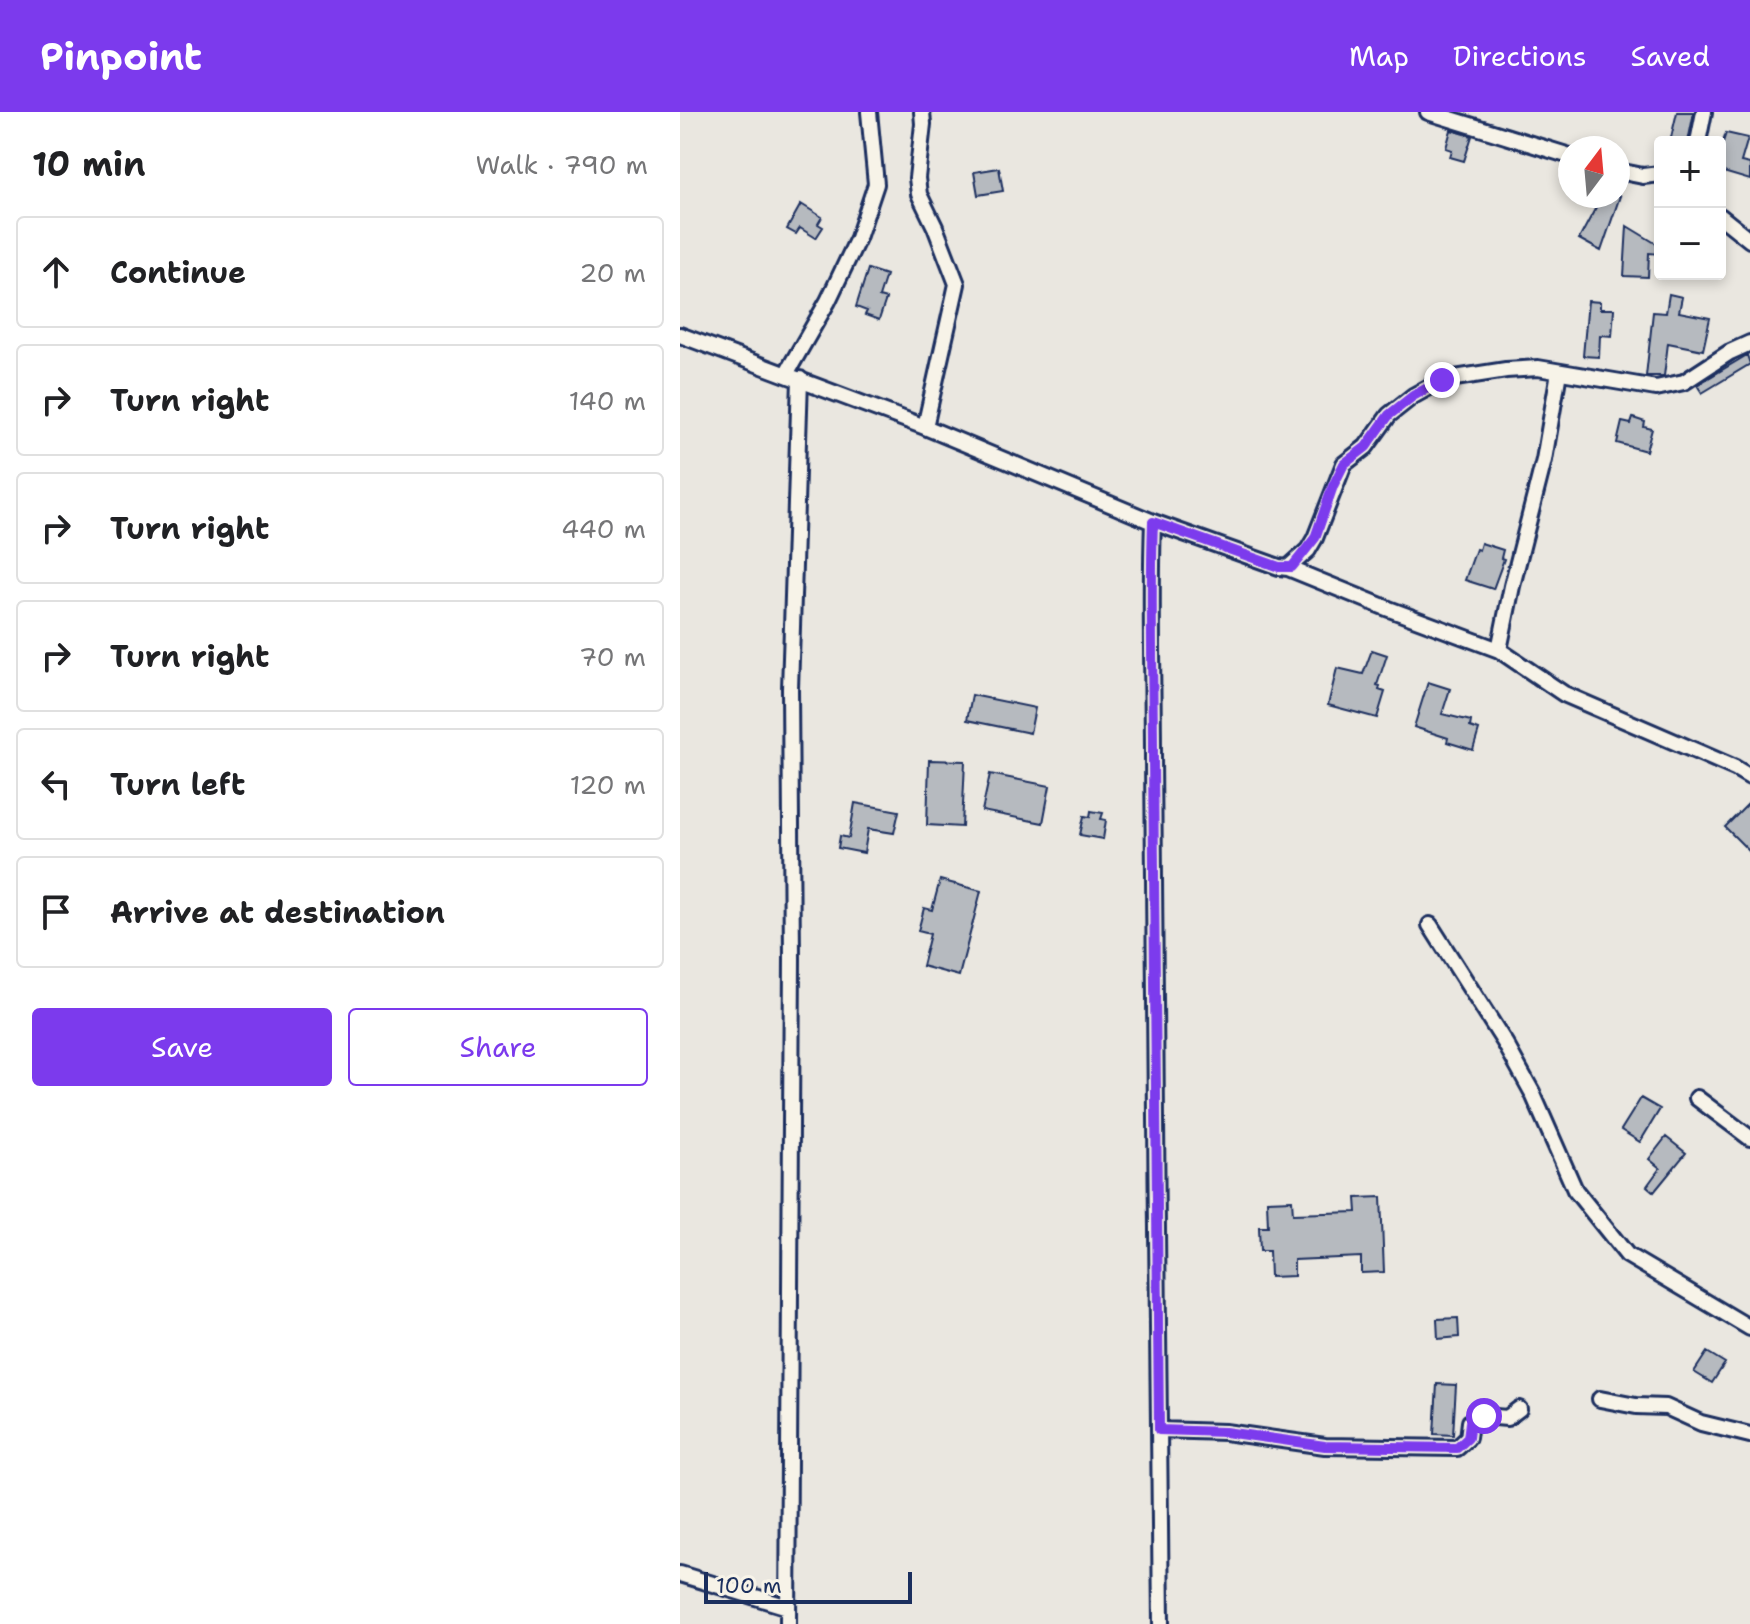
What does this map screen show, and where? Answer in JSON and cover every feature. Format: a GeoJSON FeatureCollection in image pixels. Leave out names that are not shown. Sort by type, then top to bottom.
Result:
{"type":"FeatureCollection","features":[{"type":"Feature","properties":{"kind":"street"},"geometry":{"type":"LineString","coordinates":[[788,1624],[793,376],[858,238],[876,184],[869,112]]}},
{"type":"Feature","properties":{"kind":"street"},"geometry":{"type":"LineString","coordinates":[[922,112],[917,178],[919,194],[957,284],[925,427]]}},
{"type":"Feature","properties":{"kind":"street"},"geometry":{"type":"LineString","coordinates":[[1428,112],[1558,152]]}},
{"type":"Feature","properties":{"kind":"street"},"geometry":{"type":"LineString","coordinates":[[1699,136],[1704,112]]}},
{"type":"Feature","properties":{"kind":"street"},"geometry":{"type":"LineString","coordinates":[[1630,173],[1654,175]]}},
{"type":"Feature","properties":{"kind":"street"},"geometry":{"type":"LineString","coordinates":[[1726,221],[1750,240]]}},
{"type":"Feature","properties":{"kind":"street"},"geometry":{"type":"LineString","coordinates":[[680,335],[925,427],[1153,522],[1288,568],[1499,650],[1564,694],[1750,777]]}},
{"type":"Feature","properties":{"kind":"street"},"geometry":{"type":"LineString","coordinates":[[1288,568],[1300,559],[1315,538],[1344,464],[1366,447],[1389,415],[1413,396],[1442,380],[1538,368],[1656,388],[1684,382],[1730,352],[1750,343]]}},
{"type":"Feature","properties":{"kind":"street"},"geometry":{"type":"LineString","coordinates":[[1499,650],[1544,460],[1559,372]]}},
{"type":"Feature","properties":{"kind":"street"},"geometry":{"type":"LineString","coordinates":[[1153,522],[1150,597],[1152,948],[1161,1624]]}},
{"type":"Feature","properties":{"kind":"street"},"geometry":{"type":"LineString","coordinates":[[1430,925],[1505,1043],[1532,1092],[1575,1190],[1627,1255],[1750,1328]]}},
{"type":"Feature","properties":{"kind":"street"},"geometry":{"type":"LineString","coordinates":[[1697,1098],[1750,1138]]}},
{"type":"Feature","properties":{"kind":"street"},"geometry":{"type":"LineString","coordinates":[[1600,1399],[1636,1406],[1666,1407],[1701,1423],[1750,1435]]}},
{"type":"Feature","properties":{"kind":"street"},"geometry":{"type":"LineString","coordinates":[[1159,1430],[1225,1432],[1325,1446],[1457,1448],[1468,1438],[1470,1422],[1484,1416],[1507,1418],[1519,1409]]}},
{"type":"Feature","properties":{"kind":"street"},"geometry":{"type":"LineString","coordinates":[[680,1574],[788,1607]]}},
{"type":"Feature","properties":{"kind":"building"},"geometry":{"type":"Polygon","coordinates":[[[1677,112],[1694,112],[1689,136],[1671,136],[1677,112]]]}},
{"type":"Feature","properties":{"kind":"building"},"geometry":{"type":"Polygon","coordinates":[[[1451,130],[1472,136],[1464,161],[1450,157],[1452,150],[1446,148],[1451,130]]]}},
{"type":"Feature","properties":{"kind":"building"},"geometry":{"type":"Polygon","coordinates":[[[1726,133],[1748,138],[1741,162],[1750,164],[1750,180],[1726,173],[1726,133]]]}},
{"type":"Feature","properties":{"kind":"building"},"geometry":{"type":"Polygon","coordinates":[[[999,168],[1003,191],[978,195],[974,172],[999,168]]]}},
{"type":"Feature","properties":{"kind":"building"},"geometry":{"type":"Polygon","coordinates":[[[801,204],[822,217],[818,224],[823,227],[816,238],[800,228],[796,234],[787,229],[801,204]]]}},
{"type":"Feature","properties":{"kind":"building"},"geometry":{"type":"Polygon","coordinates":[[[1596,208],[1616,208],[1601,251],[1579,239],[1596,208]]]}},
{"type":"Feature","properties":{"kind":"building"},"geometry":{"type":"Polygon","coordinates":[[[1627,226],[1654,242],[1654,253],[1649,253],[1648,277],[1624,276],[1627,226]]]}},
{"type":"Feature","properties":{"kind":"building"},"geometry":{"type":"Polygon","coordinates":[[[868,269],[886,275],[879,297],[886,299],[879,320],[865,315],[867,311],[856,307],[868,269]]]}},
{"type":"Feature","properties":{"kind":"building"},"geometry":{"type":"Polygon","coordinates":[[[1669,294],[1682,297],[1679,312],[1710,318],[1703,350],[1668,343],[1664,376],[1646,376],[1653,312],[1666,313],[1669,294]]]}},
{"type":"Feature","properties":{"kind":"building"},"geometry":{"type":"Polygon","coordinates":[[[1588,301],[1600,302],[1600,309],[1614,309],[1612,336],[1600,335],[1599,357],[1583,356],[1588,301]]]}},
{"type":"Feature","properties":{"kind":"building"},"geometry":{"type":"Polygon","coordinates":[[[1747,355],[1750,364],[1702,393],[1697,385],[1747,355]]]}},
{"type":"Feature","properties":{"kind":"building"},"geometry":{"type":"Polygon","coordinates":[[[1633,418],[1645,422],[1644,427],[1652,429],[1646,451],[1617,443],[1622,422],[1631,424],[1633,418]]]}},
{"type":"Feature","properties":{"kind":"building"},"geometry":{"type":"Polygon","coordinates":[[[1481,543],[1503,550],[1501,558],[1504,559],[1493,589],[1465,580],[1481,543]]]}},
{"type":"Feature","properties":{"kind":"building"},"geometry":{"type":"Polygon","coordinates":[[[1372,650],[1387,655],[1377,685],[1380,686],[1379,690],[1385,692],[1377,718],[1328,705],[1337,668],[1363,674],[1372,650]]]}},
{"type":"Feature","properties":{"kind":"building"},"geometry":{"type":"Polygon","coordinates":[[[1428,682],[1450,689],[1442,714],[1471,721],[1470,727],[1479,730],[1473,750],[1414,727],[1428,682]]]}},
{"type":"Feature","properties":{"kind":"building"},"geometry":{"type":"Polygon","coordinates":[[[972,695],[1035,708],[1030,733],[967,720],[972,695]]]}},
{"type":"Feature","properties":{"kind":"building"},"geometry":{"type":"Polygon","coordinates":[[[929,760],[965,761],[962,827],[927,825],[929,760]]]}},
{"type":"Feature","properties":{"kind":"building"},"geometry":{"type":"Polygon","coordinates":[[[990,774],[1050,786],[1043,823],[982,811],[990,774]]]}},
{"type":"Feature","properties":{"kind":"building"},"geometry":{"type":"Polygon","coordinates":[[[1750,802],[1750,852],[1725,827],[1750,802]]]}},
{"type":"Feature","properties":{"kind":"building"},"geometry":{"type":"Polygon","coordinates":[[[855,803],[899,811],[894,833],[868,829],[864,853],[838,848],[840,836],[849,838],[855,803]]]}},
{"type":"Feature","properties":{"kind":"building"},"geometry":{"type":"Polygon","coordinates":[[[1091,811],[1103,813],[1101,819],[1106,820],[1103,839],[1080,835],[1084,816],[1090,817],[1091,811]]]}},
{"type":"Feature","properties":{"kind":"building"},"geometry":{"type":"Polygon","coordinates":[[[940,880],[981,891],[959,976],[922,966],[930,934],[918,931],[924,908],[932,910],[940,880]]]}},
{"type":"Feature","properties":{"kind":"building"},"geometry":{"type":"Polygon","coordinates":[[[1641,1098],[1660,1109],[1640,1142],[1621,1130],[1641,1098]]]}},
{"type":"Feature","properties":{"kind":"building"},"geometry":{"type":"Polygon","coordinates":[[[1666,1137],[1686,1153],[1654,1192],[1647,1186],[1660,1168],[1649,1159],[1666,1137]]]}},
{"type":"Feature","properties":{"kind":"building"},"geometry":{"type":"Polygon","coordinates":[[[1381,1197],[1384,1272],[1361,1273],[1361,1257],[1294,1260],[1294,1276],[1270,1277],[1269,1251],[1260,1251],[1259,1227],[1268,1227],[1267,1201],[1292,1200],[1293,1214],[1357,1212],[1356,1198],[1381,1197]]]}},
{"type":"Feature","properties":{"kind":"building"},"geometry":{"type":"Polygon","coordinates":[[[1458,1318],[1459,1337],[1438,1339],[1437,1319],[1458,1318]]]}},
{"type":"Feature","properties":{"kind":"building"},"geometry":{"type":"Polygon","coordinates":[[[1707,1352],[1725,1363],[1712,1383],[1694,1372],[1707,1352]]]}},
{"type":"Feature","properties":{"kind":"building"},"geometry":{"type":"Polygon","coordinates":[[[1437,1384],[1456,1385],[1453,1435],[1434,1434],[1437,1384]]]}},
{"type":"Feature","properties":{"kind":"route"},"geometry":{"type":"LineString","coordinates":[[1442,380],[1413,396],[1389,415],[1366,447],[1344,464],[1315,538],[1292,567],[1279,567],[1153,522],[1150,597],[1152,948],[1159,1430],[1225,1432],[1325,1446],[1457,1448],[1468,1438],[1470,1422],[1484,1416]]}}]}
